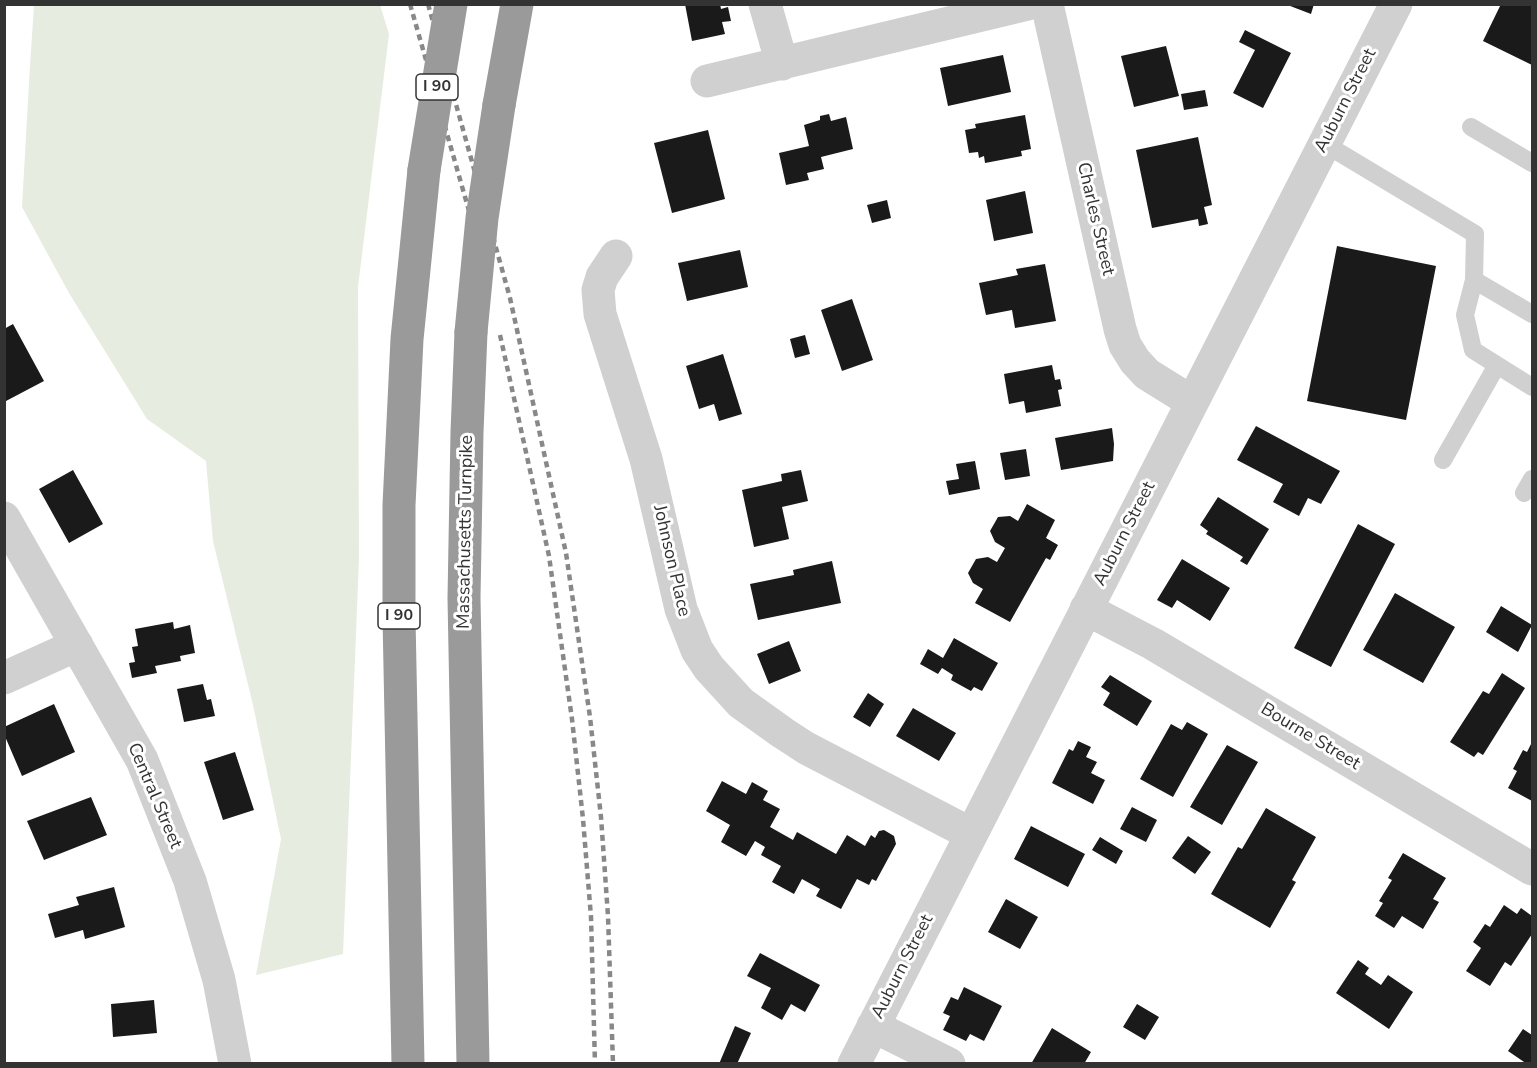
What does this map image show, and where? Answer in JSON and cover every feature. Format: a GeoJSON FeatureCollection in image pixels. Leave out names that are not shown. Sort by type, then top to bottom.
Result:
{"type":"FeatureCollection","features":[{"type":"Feature","properties":{"kind":"highway","name":"I 90"},"geometry":{"type":"LineString","coordinates":[[408,1064],[399,618],[399,505],[407,339],[424,170],[452,4]]}},
{"type":"Feature","properties":{"kind":"highway","name":"Massachusetts Turnpike"},"geometry":{"type":"LineString","coordinates":[[473,1064],[464,598],[471,332],[482,218],[517,4]]}},
{"type":"Feature","properties":{"kind":"street"},"geometry":{"type":"LineString","coordinates":[[765,4],[782,64]]}},
{"type":"Feature","properties":{"kind":"street"},"geometry":{"type":"LineString","coordinates":[[707,81],[1028,4]]}},
{"type":"Feature","properties":{"kind":"street","name":"Charles Street"},"geometry":{"type":"LineString","coordinates":[[1047,4],[1125,345],[1135,362],[1147,374],[1192,402]]}},
{"type":"Feature","properties":{"kind":"street","name":"Auburn Street"},"geometry":{"type":"LineString","coordinates":[[854,1064],[1396,4]]}},
{"type":"Feature","properties":{"kind":"street","name":"Johnson Place"},"geometry":{"type":"LineString","coordinates":[[616,256],[602,277],[598,290],[600,314],[646,459],[681,609],[698,650],[709,668],[741,703],[806,748],[971,834]]}},
{"type":"Feature","properties":{"kind":"street","name":"Central Street"},"geometry":{"type":"LineString","coordinates":[[4,518],[142,760],[190,881],[219,980],[235,1064]]}},
{"type":"Feature","properties":{"kind":"street","name":"Bourne Street"},"geometry":{"type":"LineString","coordinates":[[1086,609],[1153,644],[1533,869]]}},
{"type":"Feature","properties":{"kind":"street"},"geometry":{"type":"LineString","coordinates":[[4,678],[77,645]]}},
{"type":"Feature","properties":{"kind":"street"},"geometry":{"type":"LineString","coordinates":[[873,1026],[949,1064]]}},
{"type":"Feature","properties":{"kind":"lane"},"geometry":{"type":"LineString","coordinates":[[1472,128],[1533,163]]}},
{"type":"Feature","properties":{"kind":"lane"},"geometry":{"type":"LineString","coordinates":[[1325,144],[1475,234],[1474,280],[1465,315],[1473,350],[1533,387]]}},
{"type":"Feature","properties":{"kind":"lane"},"geometry":{"type":"LineString","coordinates":[[1474,280],[1533,314]]}},
{"type":"Feature","properties":{"kind":"lane"},"geometry":{"type":"LineString","coordinates":[[1443,460],[1497,365]]}},
{"type":"Feature","properties":{"kind":"shaded area"},"geometry":{"type":"Polygon","coordinates":[[[37,4],[380,5],[389,34],[358,287],[359,559],[343,954],[256,975],[281,839],[253,705],[213,541],[206,461],[147,419],[69,293],[22,207],[34,6],[37,4]]]}},
{"type":"Feature","properties":{"kind":"building"},"geometry":{"type":"Polygon","coordinates":[[[685,4],[720,4],[721,9],[728,7],[731,21],[722,22],[725,34],[692,41],[685,4]]]}},
{"type":"Feature","properties":{"kind":"building"},"geometry":{"type":"Polygon","coordinates":[[[1285,4],[1314,4],[1311,14],[1285,4]]]}},
{"type":"Feature","properties":{"kind":"building"},"geometry":{"type":"Polygon","coordinates":[[[1501,4],[1532,4],[1532,65],[1483,41],[1501,4]]]}},
{"type":"Feature","properties":{"kind":"building"},"geometry":{"type":"Polygon","coordinates":[[[1245,30],[1291,53],[1263,108],[1233,93],[1255,50],[1239,42],[1245,30]]]}},
{"type":"Feature","properties":{"kind":"building"},"geometry":{"type":"Polygon","coordinates":[[[1166,46],[1179,96],[1134,107],[1121,56],[1166,46]]]}},
{"type":"Feature","properties":{"kind":"building"},"geometry":{"type":"Polygon","coordinates":[[[1003,55],[1011,92],[948,106],[940,68],[1003,55]]]}},
{"type":"Feature","properties":{"kind":"building"},"geometry":{"type":"Polygon","coordinates":[[[1205,90],[1208,106],[1184,110],[1181,94],[1205,90]]]}},
{"type":"Feature","properties":{"kind":"building"},"geometry":{"type":"Polygon","coordinates":[[[829,114],[831,121],[846,117],[853,149],[821,157],[824,169],[807,173],[809,180],[786,185],[779,153],[809,146],[804,125],[820,120],[820,116],[829,114]]]}},
{"type":"Feature","properties":{"kind":"building"},"geometry":{"type":"Polygon","coordinates":[[[1025,115],[1031,149],[1021,151],[1022,156],[985,163],[984,156],[979,158],[978,152],[969,153],[965,130],[976,128],[975,124],[1025,115]]]}},
{"type":"Feature","properties":{"kind":"building"},"geometry":{"type":"Polygon","coordinates":[[[708,130],[725,199],[672,213],[654,143],[708,130]]]}},
{"type":"Feature","properties":{"kind":"building"},"geometry":{"type":"Polygon","coordinates":[[[1198,137],[1212,205],[1204,207],[1208,224],[1199,226],[1198,219],[1152,228],[1136,150],[1198,137]]]}},
{"type":"Feature","properties":{"kind":"building"},"geometry":{"type":"Polygon","coordinates":[[[1025,191],[1033,233],[994,241],[986,200],[1025,191]]]}},
{"type":"Feature","properties":{"kind":"building"},"geometry":{"type":"Polygon","coordinates":[[[887,200],[891,218],[872,223],[867,205],[887,200]]]}},
{"type":"Feature","properties":{"kind":"building"},"geometry":{"type":"Polygon","coordinates":[[[1337,246],[1436,266],[1406,420],[1307,401],[1337,246]]]}},
{"type":"Feature","properties":{"kind":"building"},"geometry":{"type":"Polygon","coordinates":[[[740,250],[748,287],[687,301],[678,263],[740,250]]]}},
{"type":"Feature","properties":{"kind":"building"},"geometry":{"type":"Polygon","coordinates":[[[1045,264],[1056,321],[1015,328],[1012,310],[986,315],[979,283],[1018,275],[1016,269],[1045,264]]]}},
{"type":"Feature","properties":{"kind":"building"},"geometry":{"type":"Polygon","coordinates":[[[852,299],[873,360],[842,371],[821,310],[852,299]]]}},
{"type":"Feature","properties":{"kind":"building"},"geometry":{"type":"Polygon","coordinates":[[[13,324],[44,381],[6,401],[4,329],[13,324]]]}},
{"type":"Feature","properties":{"kind":"building"},"geometry":{"type":"Polygon","coordinates":[[[805,335],[810,354],[795,358],[790,339],[805,335]]]}},
{"type":"Feature","properties":{"kind":"building"},"geometry":{"type":"Polygon","coordinates":[[[723,354],[742,414],[719,421],[714,404],[699,409],[686,366],[723,354]]]}},
{"type":"Feature","properties":{"kind":"building"},"geometry":{"type":"Polygon","coordinates":[[[1052,365],[1055,380],[1060,379],[1062,389],[1058,390],[1061,406],[1026,413],[1024,401],[1009,404],[1004,374],[1052,365]]]}},
{"type":"Feature","properties":{"kind":"building"},"geometry":{"type":"Polygon","coordinates":[[[1256,426],[1340,471],[1321,504],[1308,498],[1299,516],[1273,502],[1283,484],[1237,460],[1256,426]]]}},
{"type":"Feature","properties":{"kind":"building"},"geometry":{"type":"Polygon","coordinates":[[[1112,428],[1113,461],[1061,470],[1055,438],[1112,428]]]}},
{"type":"Feature","properties":{"kind":"building"},"geometry":{"type":"Polygon","coordinates":[[[1026,449],[1030,476],[1005,480],[1000,453],[1026,449]]]}},
{"type":"Feature","properties":{"kind":"building"},"geometry":{"type":"Polygon","coordinates":[[[975,461],[980,489],[949,495],[946,481],[959,479],[956,464],[975,461]]]}},
{"type":"Feature","properties":{"kind":"building"},"geometry":{"type":"Polygon","coordinates":[[[73,470],[103,524],[69,543],[39,489],[73,470]]]}},
{"type":"Feature","properties":{"kind":"building"},"geometry":{"type":"Polygon","coordinates":[[[801,470],[808,501],[782,507],[789,539],[754,547],[742,490],[782,481],[781,474],[801,470]]]}},
{"type":"Feature","properties":{"kind":"building"},"geometry":{"type":"Polygon","coordinates":[[[1218,497],[1269,529],[1247,565],[1240,561],[1243,557],[1206,534],[1208,531],[1200,525],[1218,497]]]}},
{"type":"Feature","properties":{"kind":"building"},"geometry":{"type":"Polygon","coordinates":[[[1027,504],[1055,520],[1046,538],[1058,545],[1050,560],[1046,558],[1010,622],[975,603],[983,589],[973,583],[968,573],[976,559],[988,557],[997,562],[1005,548],[995,542],[990,531],[998,517],[1010,516],[1018,521],[1027,504]]]}},
{"type":"Feature","properties":{"kind":"building"},"geometry":{"type":"Polygon","coordinates":[[[1358,524],[1395,544],[1331,667],[1294,648],[1358,524]]]}},
{"type":"Feature","properties":{"kind":"building"},"geometry":{"type":"Polygon","coordinates":[[[1182,559],[1230,588],[1210,621],[1177,600],[1172,608],[1157,600],[1182,559]]]}},
{"type":"Feature","properties":{"kind":"building"},"geometry":{"type":"Polygon","coordinates":[[[832,561],[841,603],[758,620],[750,584],[794,575],[793,570],[832,561]]]}},
{"type":"Feature","properties":{"kind":"building"},"geometry":{"type":"Polygon","coordinates":[[[1395,593],[1455,627],[1423,683],[1363,650],[1395,593]]]}},
{"type":"Feature","properties":{"kind":"building"},"geometry":{"type":"Polygon","coordinates":[[[1501,606],[1532,625],[1518,652],[1486,632],[1501,606]]]}},
{"type":"Feature","properties":{"kind":"building"},"geometry":{"type":"Polygon","coordinates":[[[173,622],[174,629],[190,625],[195,653],[180,656],[181,661],[155,666],[157,673],[132,678],[129,663],[135,662],[132,647],[138,646],[135,629],[173,622]]]}},
{"type":"Feature","properties":{"kind":"building"},"geometry":{"type":"Polygon","coordinates":[[[954,638],[998,663],[982,691],[974,687],[971,691],[951,680],[953,675],[942,668],[938,674],[920,664],[928,649],[943,658],[954,638]]]}},
{"type":"Feature","properties":{"kind":"building"},"geometry":{"type":"Polygon","coordinates":[[[789,641],[801,671],[769,684],[757,654],[789,641]]]}},
{"type":"Feature","properties":{"kind":"building"},"geometry":{"type":"Polygon","coordinates":[[[1502,673],[1525,688],[1483,755],[1478,752],[1474,757],[1450,742],[1483,691],[1489,694],[1502,673]]]}},
{"type":"Feature","properties":{"kind":"building"},"geometry":{"type":"Polygon","coordinates":[[[1110,675],[1152,701],[1137,726],[1103,705],[1110,693],[1101,687],[1110,675]]]}},
{"type":"Feature","properties":{"kind":"building"},"geometry":{"type":"Polygon","coordinates":[[[203,684],[207,700],[211,699],[215,716],[184,722],[177,689],[203,684]]]}},
{"type":"Feature","properties":{"kind":"building"},"geometry":{"type":"Polygon","coordinates":[[[868,693],[884,704],[870,727],[853,717],[868,693]]]}},
{"type":"Feature","properties":{"kind":"building"},"geometry":{"type":"Polygon","coordinates":[[[54,704],[75,752],[22,776],[4,734],[4,727],[54,704]]]}},
{"type":"Feature","properties":{"kind":"building"},"geometry":{"type":"Polygon","coordinates":[[[913,708],[956,733],[939,761],[896,736],[913,708]]]}},
{"type":"Feature","properties":{"kind":"building"},"geometry":{"type":"Polygon","coordinates":[[[1187,722],[1208,734],[1173,797],[1140,779],[1171,724],[1182,730],[1187,722]]]}},
{"type":"Feature","properties":{"kind":"building"},"geometry":{"type":"Polygon","coordinates":[[[1078,741],[1091,747],[1086,757],[1097,762],[1091,773],[1105,780],[1093,804],[1052,783],[1069,749],[1073,751],[1078,741]]]}},
{"type":"Feature","properties":{"kind":"building"},"geometry":{"type":"Polygon","coordinates":[[[1532,742],[1532,801],[1508,788],[1517,771],[1513,769],[1523,750],[1527,752],[1532,742]]]}},
{"type":"Feature","properties":{"kind":"building"},"geometry":{"type":"Polygon","coordinates":[[[1227,745],[1258,762],[1222,825],[1190,807],[1227,745]]]}},
{"type":"Feature","properties":{"kind":"building"},"geometry":{"type":"Polygon","coordinates":[[[235,752],[254,810],[223,820],[204,762],[235,752]]]}},
{"type":"Feature","properties":{"kind":"building"},"geometry":{"type":"Polygon","coordinates":[[[722,781],[746,794],[752,782],[768,791],[763,800],[780,809],[770,827],[793,840],[797,832],[836,854],[847,835],[865,846],[871,835],[875,838],[879,831],[884,830],[894,836],[896,844],[876,881],[872,879],[869,885],[857,879],[841,909],[816,896],[820,889],[802,879],[794,894],[772,882],[781,866],[761,855],[765,847],[755,841],[746,856],[721,842],[730,825],[706,811],[722,781]]]}},
{"type":"Feature","properties":{"kind":"building"},"geometry":{"type":"Polygon","coordinates":[[[91,797],[107,835],[44,860],[27,821],[91,797]]]}},
{"type":"Feature","properties":{"kind":"building"},"geometry":{"type":"Polygon","coordinates":[[[1132,807],[1157,820],[1146,842],[1120,829],[1132,807]]]}},
{"type":"Feature","properties":{"kind":"building"},"geometry":{"type":"Polygon","coordinates":[[[1266,808],[1316,837],[1292,880],[1296,882],[1270,928],[1211,894],[1238,847],[1242,849],[1266,808]]]}},
{"type":"Feature","properties":{"kind":"building"},"geometry":{"type":"Polygon","coordinates":[[[1031,826],[1085,854],[1068,887],[1014,859],[1031,826]]]}},
{"type":"Feature","properties":{"kind":"building"},"geometry":{"type":"Polygon","coordinates":[[[1188,836],[1211,852],[1195,874],[1172,858],[1188,836]]]}},
{"type":"Feature","properties":{"kind":"building"},"geometry":{"type":"Polygon","coordinates":[[[1100,837],[1123,851],[1116,864],[1092,850],[1100,837]]]}},
{"type":"Feature","properties":{"kind":"building"},"geometry":{"type":"Polygon","coordinates":[[[1403,853],[1446,878],[1433,899],[1439,902],[1423,929],[1402,916],[1394,928],[1375,916],[1383,903],[1379,901],[1392,880],[1388,878],[1403,853]]]}},
{"type":"Feature","properties":{"kind":"building"},"geometry":{"type":"Polygon","coordinates":[[[114,887],[125,927],[85,939],[83,930],[55,938],[48,914],[79,905],[76,897],[114,887]]]}},
{"type":"Feature","properties":{"kind":"building"},"geometry":{"type":"Polygon","coordinates":[[[1006,899],[1038,917],[1020,949],[988,932],[1006,899]]]}},
{"type":"Feature","properties":{"kind":"building"},"geometry":{"type":"Polygon","coordinates":[[[1504,905],[1517,914],[1521,908],[1532,916],[1532,934],[1511,966],[1505,962],[1490,986],[1466,971],[1481,948],[1473,942],[1485,924],[1490,927],[1504,905]]]}},
{"type":"Feature","properties":{"kind":"building"},"geometry":{"type":"Polygon","coordinates":[[[760,953],[820,985],[805,1012],[791,1004],[782,1020],[761,1008],[771,988],[747,976],[760,953]]]}},
{"type":"Feature","properties":{"kind":"building"},"geometry":{"type":"Polygon","coordinates":[[[1358,960],[1369,968],[1365,974],[1381,985],[1388,975],[1413,992],[1389,1029],[1336,993],[1358,960]]]}},
{"type":"Feature","properties":{"kind":"building"},"geometry":{"type":"Polygon","coordinates":[[[964,987],[1002,1006],[984,1041],[970,1034],[966,1041],[943,1030],[950,1016],[943,1013],[951,997],[958,1000],[964,987]]]}},
{"type":"Feature","properties":{"kind":"building"},"geometry":{"type":"Polygon","coordinates":[[[154,1000],[157,1033],[113,1037],[111,1004],[154,1000]]]}},
{"type":"Feature","properties":{"kind":"building"},"geometry":{"type":"Polygon","coordinates":[[[1137,1004],[1159,1017],[1145,1040],[1123,1027],[1137,1004]]]}},
{"type":"Feature","properties":{"kind":"building"},"geometry":{"type":"Polygon","coordinates":[[[735,1026],[751,1033],[737,1064],[719,1064],[735,1026]]]}},
{"type":"Feature","properties":{"kind":"building"},"geometry":{"type":"Polygon","coordinates":[[[1052,1028],[1091,1052],[1084,1064],[1031,1064],[1052,1028]]]}},
{"type":"Feature","properties":{"kind":"building"},"geometry":{"type":"Polygon","coordinates":[[[1523,1029],[1532,1035],[1532,1064],[1527,1064],[1508,1051],[1523,1029]]]}},
{"type":"Feature","properties":{"kind":"railway"},"geometry":{"type":"LineString","coordinates":[[410,4],[483,260]]}},
{"type":"Feature","properties":{"kind":"railway"},"geometry":{"type":"LineString","coordinates":[[428,4],[510,298],[566,553],[590,717],[601,817],[608,916],[613,1064]]}},
{"type":"Feature","properties":{"kind":"railway"},"geometry":{"type":"LineString","coordinates":[[500,335],[549,556],[572,719],[591,917],[595,1064]]}}]}
